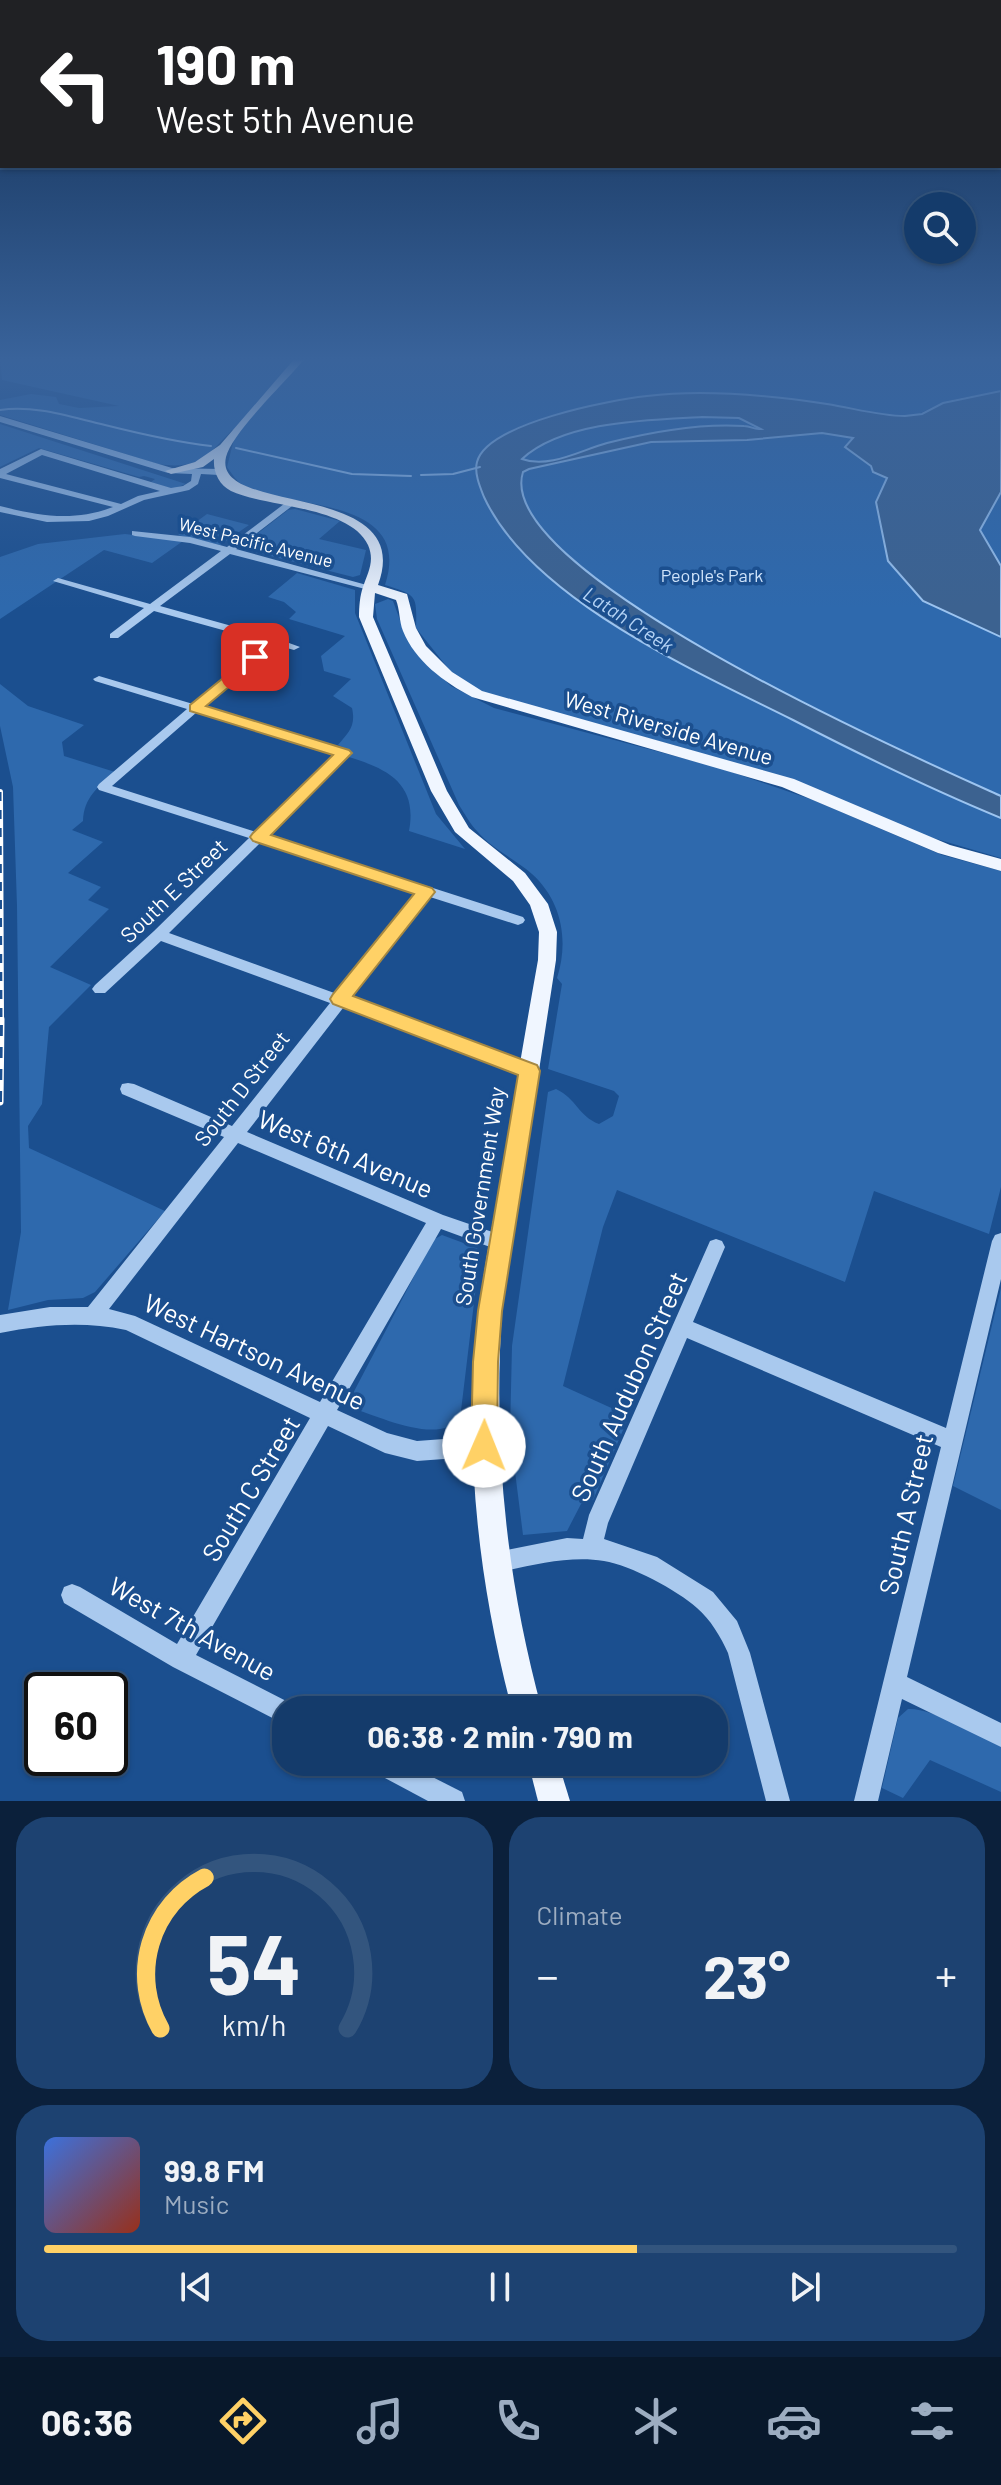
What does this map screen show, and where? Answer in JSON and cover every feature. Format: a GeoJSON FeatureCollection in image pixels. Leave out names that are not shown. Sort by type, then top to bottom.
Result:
{"type":"FeatureCollection","features":[{"type":"Feature","properties":{"kind":"main road"},"geometry":{"type":"LineString","coordinates":[[219,472],[219,454],[229,441]]}},
{"type":"Feature","properties":{"kind":"main road"},"geometry":{"type":"LineString","coordinates":[[171,471],[199,465],[223,448]]}},
{"type":"Feature","properties":{"kind":"main road","name":"South Government Way"},"geometry":{"type":"LineString","coordinates":[[219,472],[224,481],[235,488],[331,512],[366,534],[376,545],[378,557],[365,600],[366,617],[439,791],[463,832],[529,888],[545,918],[547,960],[485,1362],[484,1446],[495,1562],[523,1696]]}},
{"type":"Feature","properties":{"kind":"main road","name":"West Riverside Avenue"},"geometry":{"type":"LineString","coordinates":[[369,587],[402,597],[410,630],[417,643],[454,683],[477,694],[788,783],[944,849],[1001,865]]}},
{"type":"Feature","properties":{"kind":"main road"},"geometry":{"type":"LineString","coordinates":[[545,1776],[548,1800]]}},
{"type":"Feature","properties":{"kind":"street"},"geometry":{"type":"LineString","coordinates":[[72,441],[171,471],[219,472]]}},
{"type":"Feature","properties":{"kind":"street"},"geometry":{"type":"LineString","coordinates":[[0,474],[41,452],[174,492]]}},
{"type":"Feature","properties":{"kind":"street"},"geometry":{"type":"LineString","coordinates":[[0,509],[52,522],[89,519],[141,498],[192,485],[197,473]]}},
{"type":"Feature","properties":{"kind":"street"},"geometry":{"type":"LineString","coordinates":[[0,474],[122,507]]}},
{"type":"Feature","properties":{"kind":"street"},"geometry":{"type":"LineString","coordinates":[[114,636],[291,503]]}},
{"type":"Feature","properties":{"kind":"street","name":"West Pacific Avenue"},"geometry":{"type":"LineString","coordinates":[[135,533],[171,536],[369,587]]}},
{"type":"Feature","properties":{"kind":"street"},"geometry":{"type":"LineString","coordinates":[[58,581],[294,647]]}},
{"type":"Feature","properties":{"kind":"street"},"geometry":{"type":"LineString","coordinates":[[274,641],[103,787],[518,920]]}},
{"type":"Feature","properties":{"kind":"street"},"geometry":{"type":"LineString","coordinates":[[99,679],[195,708]]}},
{"type":"Feature","properties":{"kind":"street","name":"South E Street"},"geometry":{"type":"LineString","coordinates":[[100,989],[344,753],[195,708]]}},
{"type":"Feature","properties":{"kind":"street","name":"South D Street"},"geometry":{"type":"LineString","coordinates":[[94,1314],[426,892]]}},
{"type":"Feature","properties":{"kind":"street"},"geometry":{"type":"LineString","coordinates":[[159,935],[530,1071]]}},
{"type":"Feature","properties":{"kind":"street","name":"West 6th Avenue"},"geometry":{"type":"LineString","coordinates":[[128,1089],[437,1220],[501,1243]]}},
{"type":"Feature","properties":{"kind":"street","name":"South C Street"},"geometry":{"type":"LineString","coordinates":[[181,1659],[437,1220]]}},
{"type":"Feature","properties":{"kind":"street","name":"South A Street"},"geometry":{"type":"LineString","coordinates":[[866,1801],[1001,1241]]}},
{"type":"Feature","properties":{"kind":"street","name":"South Audubon Street"},"geometry":{"type":"LineString","coordinates":[[592,1548],[597,1523],[716,1247]]}},
{"type":"Feature","properties":{"kind":"street","name":"West Hartson Avenue"},"geometry":{"type":"LineString","coordinates":[[0,1324],[69,1312],[128,1322],[385,1443],[417,1451],[484,1446]]}},
{"type":"Feature","properties":{"kind":"street"},"geometry":{"type":"LineString","coordinates":[[683,1327],[952,1441]]}},
{"type":"Feature","properties":{"kind":"street"},"geometry":{"type":"LineString","coordinates":[[495,1562],[592,1548],[616,1552],[670,1575],[705,1600],[729,1629],[739,1653],[778,1801]]}},
{"type":"Feature","properties":{"kind":"street","name":"West 7th Avenue"},"geometry":{"type":"LineString","coordinates":[[72,1595],[181,1659],[272,1706]]}},
{"type":"Feature","properties":{"kind":"street"},"geometry":{"type":"LineString","coordinates":[[894,1683],[1001,1735]]}},
{"type":"Feature","properties":{"kind":"street"},"geometry":{"type":"LineString","coordinates":[[405,1776],[453,1801]]}},
{"type":"Feature","properties":{"kind":"green space"},"geometry":{"type":"Polygon","coordinates":[[[0,441],[53,441],[186,484],[173,489],[151,482],[155,479],[39,448],[0,467],[0,441]]]}},
{"type":"Feature","properties":{"kind":"green space","name":"People's Park"},"geometry":{"type":"Polygon","coordinates":[[[84,441],[222,441],[192,463],[158,464],[84,441]]]}},
{"type":"Feature","properties":{"kind":"green space","name":"People's Park"},"geometry":{"type":"Polygon","coordinates":[[[233,441],[495,441],[477,462],[489,467],[546,441],[912,441],[923,601],[1001,637],[1001,858],[916,833],[815,789],[677,746],[501,699],[459,682],[416,628],[413,598],[385,585],[389,556],[382,535],[366,521],[343,511],[244,486],[227,467],[233,441]]]}},
{"type":"Feature","properties":{"kind":"green space"},"geometry":{"type":"Polygon","coordinates":[[[1001,492],[1001,566],[980,530],[1001,492]]]}},
{"type":"Feature","properties":{"kind":"green space"},"geometry":{"type":"Polygon","coordinates":[[[295,509],[340,521],[319,539],[366,550],[360,575],[353,577],[239,548],[288,510],[295,509]]]}},
{"type":"Feature","properties":{"kind":"green space"},"geometry":{"type":"Polygon","coordinates":[[[207,514],[249,525],[220,545],[178,535],[207,514]]]}},
{"type":"Feature","properties":{"kind":"green space"},"geometry":{"type":"Polygon","coordinates":[[[125,534],[183,541],[152,563],[104,550],[0,619],[0,557],[38,544],[125,534]]]}},
{"type":"Feature","properties":{"kind":"green space"},"geometry":{"type":"Polygon","coordinates":[[[297,573],[355,590],[355,613],[436,814],[465,849],[409,831],[411,814],[404,789],[386,772],[345,756],[350,750],[338,745],[351,728],[353,714],[352,708],[333,696],[351,679],[324,671],[321,656],[345,636],[289,619],[296,612],[284,602],[268,597],[297,573]]]}},
{"type":"Feature","properties":{"kind":"green space"},"geometry":{"type":"Polygon","coordinates":[[[388,599],[393,601],[404,631],[423,659],[451,686],[494,708],[720,768],[813,800],[942,855],[1001,871],[1001,1187],[989,1234],[874,1191],[845,1282],[617,1190],[603,1227],[563,1386],[629,1416],[593,1500],[581,1504],[567,1531],[523,1535],[510,1432],[512,1346],[548,1092],[556,1089],[563,1093],[586,1117],[599,1124],[613,1116],[619,1096],[614,1091],[548,1069],[562,984],[557,978],[562,936],[556,909],[550,896],[532,874],[483,837],[459,805],[377,619],[375,604],[388,599]]]}},
{"type":"Feature","properties":{"kind":"green space"},"geometry":{"type":"Polygon","coordinates":[[[0,684],[28,706],[84,725],[62,742],[64,756],[115,772],[93,793],[86,805],[83,821],[72,830],[103,842],[68,873],[101,887],[88,900],[109,909],[50,967],[91,985],[49,1027],[42,1104],[28,1126],[29,1148],[165,1211],[95,1292],[83,1298],[48,1300],[8,1310],[21,1232],[17,906],[13,787],[0,726],[0,684]]]}},
{"type":"Feature","properties":{"kind":"green space"},"geometry":{"type":"Polygon","coordinates":[[[442,1235],[477,1248],[480,1253],[460,1419],[450,1426],[423,1429],[351,1408],[348,1403],[433,1240],[442,1235]]]}},
{"type":"Feature","properties":{"kind":"green space"},"geometry":{"type":"Polygon","coordinates":[[[1001,1288],[1001,1510],[953,1486],[1001,1288]]]}},
{"type":"Feature","properties":{"kind":"green space"},"geometry":{"type":"Polygon","coordinates":[[[908,1709],[930,1713],[1001,1739],[1001,1792],[930,1760],[903,1798],[882,1788],[898,1718],[908,1709]]]}},
{"type":"Feature","properties":{"kind":"water","name":"Latah Creek"},"geometry":{"type":"Polygon","coordinates":[[[496,441],[551,441],[522,459],[543,462],[615,441],[697,441],[651,442],[529,469],[523,472],[531,513],[573,560],[639,609],[720,658],[806,704],[1001,796],[1001,818],[844,746],[711,679],[620,629],[577,600],[539,568],[507,534],[484,497],[476,466],[486,448],[496,441]]]}},
{"type":"Feature","properties":{"kind":"water"},"geometry":{"type":"Polygon","coordinates":[[[850,441],[1001,441],[1001,492],[980,530],[1001,566],[1001,637],[923,601],[888,561],[876,502],[887,478],[873,472],[871,466],[845,447],[850,441]]]}},
{"type":"Feature","properties":{"kind":"waterway"},"geometry":{"type":"LineString","coordinates":[[179,441],[211,446]]}},
{"type":"Feature","properties":{"kind":"waterway"},"geometry":{"type":"LineString","coordinates":[[236,448],[352,474],[411,476]]}},
{"type":"Feature","properties":{"kind":"waterway"},"geometry":{"type":"LineString","coordinates":[[421,475],[453,474],[480,467]]}},
{"type":"Feature","properties":{"kind":"railway"},"geometry":{"type":"LineString","coordinates":[[0,792],[1,1020]]}},
{"type":"Feature","properties":{"kind":"railway"},"geometry":{"type":"LineString","coordinates":[[0,1102],[1,1020]]}},
{"type":"Feature","properties":{"kind":"route"},"geometry":{"type":"LineString","coordinates":[[255,657],[195,708],[344,753],[259,837],[426,892],[340,999],[530,1071],[490,1311],[485,1362],[484,1446]]}}]}
